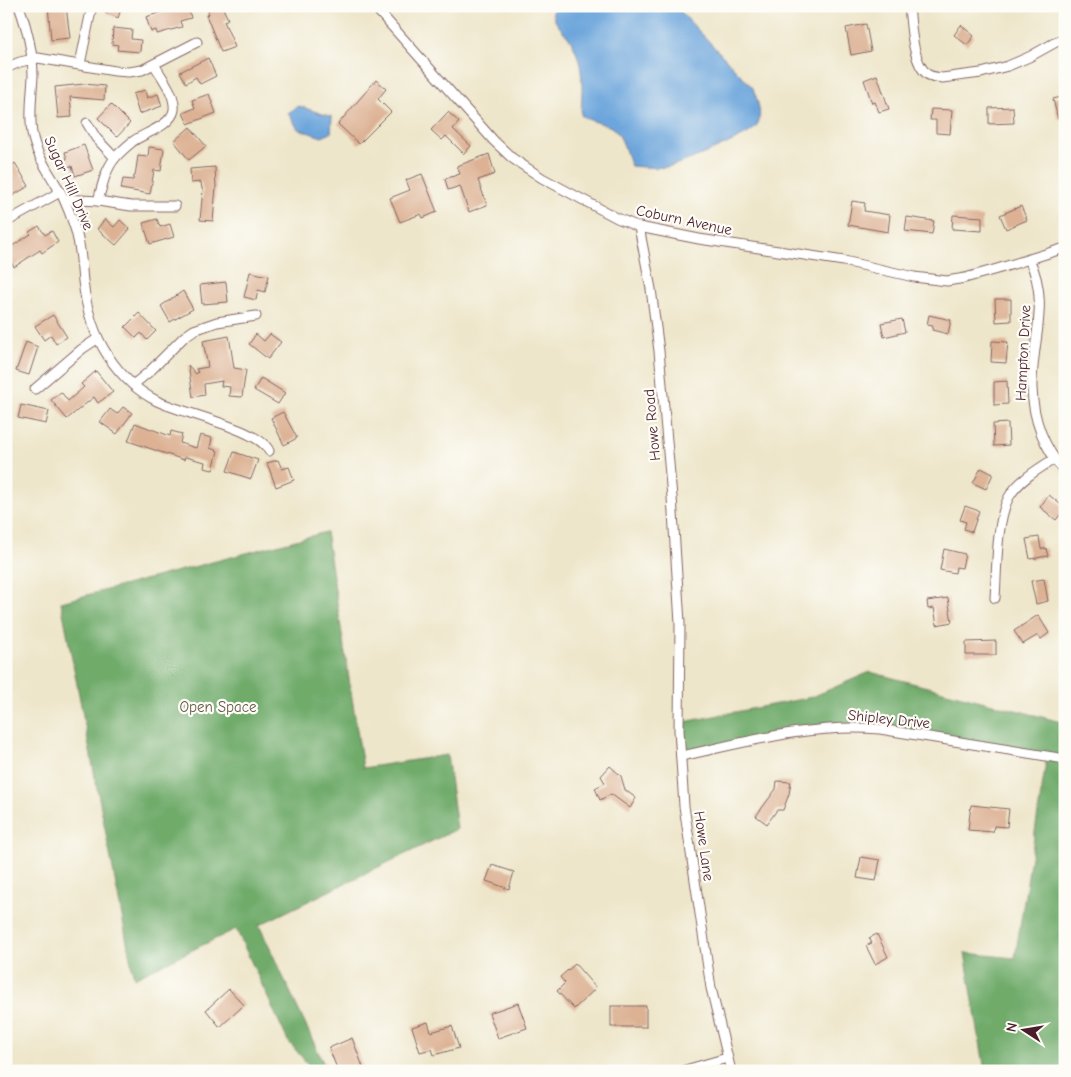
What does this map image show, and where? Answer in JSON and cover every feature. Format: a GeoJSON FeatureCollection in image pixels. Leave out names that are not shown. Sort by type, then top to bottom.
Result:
{"type":"FeatureCollection","features":[{"type":"Feature","properties":{"kind":"street","name":"Sugar Hill Drive"},"geometry":{"type":"LineString","coordinates":[[19,6],[32,58],[32,133],[42,160],[62,195],[80,245],[85,297],[97,339],[118,370],[156,401],[252,436],[267,446],[269,451]]}},
{"type":"Feature","properties":{"kind":"street"},"geometry":{"type":"LineString","coordinates":[[80,64],[92,6]]}},
{"type":"Feature","properties":{"kind":"street","name":"Coburn Avenue"},"geometry":{"type":"LineString","coordinates":[[374,6],[494,141],[512,158],[542,178],[617,218],[639,227],[700,239],[844,261],[932,280],[947,281],[965,278],[1065,248]]}},
{"type":"Feature","properties":{"kind":"street"},"geometry":{"type":"LineString","coordinates":[[909,6],[918,59],[927,74],[942,78],[996,69],[1029,57],[1065,37]]}},
{"type":"Feature","properties":{"kind":"street"},"geometry":{"type":"LineString","coordinates":[[6,68],[32,58],[129,72],[142,70],[197,42]]}},
{"type":"Feature","properties":{"kind":"street"},"geometry":{"type":"LineString","coordinates":[[98,201],[108,168],[115,158],[133,142],[171,118],[174,110],[171,92],[154,64]]}},
{"type":"Feature","properties":{"kind":"street"},"geometry":{"type":"LineString","coordinates":[[87,123],[96,138],[115,158]]}},
{"type":"Feature","properties":{"kind":"street"},"geometry":{"type":"LineString","coordinates":[[6,221],[62,195],[132,206],[175,206]]}},
{"type":"Feature","properties":{"kind":"street","name":"Howe Road"},"geometry":{"type":"LineString","coordinates":[[639,227],[651,289],[659,351],[672,497],[680,623]]}},
{"type":"Feature","properties":{"kind":"street","name":"Hampton Drive"},"geometry":{"type":"LineString","coordinates":[[1029,259],[1034,269],[1041,302],[1032,386],[1034,407],[1041,435],[1054,459],[1065,472]]}},
{"type":"Feature","properties":{"kind":"street"},"geometry":{"type":"LineString","coordinates":[[133,384],[150,371],[184,337],[194,330],[217,322],[256,316]]}},
{"type":"Feature","properties":{"kind":"street"},"geometry":{"type":"LineString","coordinates":[[35,389],[82,349],[97,339]]}},
{"type":"Feature","properties":{"kind":"street"},"geometry":{"type":"LineString","coordinates":[[995,598],[1001,527],[1009,497],[1018,486],[1038,469],[1054,459]]}},
{"type":"Feature","properties":{"kind":"street","name":"Howe Lane"},"geometry":{"type":"LineString","coordinates":[[680,623],[678,708],[684,806],[711,988],[731,1071]]}},
{"type":"Feature","properties":{"kind":"street","name":"Shipley Drive"},"geometry":{"type":"LineString","coordinates":[[680,756],[772,737],[820,729],[850,727],[880,729],[1065,759]]}},
{"type":"Feature","properties":{"kind":"street"},"geometry":{"type":"LineString","coordinates":[[682,1071],[727,1058]]}},
{"type":"Feature","properties":{"kind":"green space","name":"Open Space"},"geometry":{"type":"Polygon","coordinates":[[[326,532],[363,768],[447,755],[457,829],[259,925],[327,1071],[314,1071],[288,1041],[236,929],[134,978],[61,602],[326,532]]]}},
{"type":"Feature","properties":{"kind":"green space"},"geometry":{"type":"Polygon","coordinates":[[[870,672],[1065,723],[1065,949],[1063,960],[1065,966],[1065,1071],[985,1071],[965,953],[1015,958],[1047,756],[844,727],[681,756],[679,723],[812,697],[870,672]]]}},
{"type":"Feature","properties":{"kind":"water"},"geometry":{"type":"Polygon","coordinates":[[[554,6],[669,6],[679,10],[753,88],[760,114],[757,125],[739,138],[697,157],[673,165],[666,167],[631,166],[615,130],[581,115],[582,78],[579,61],[572,43],[555,21],[553,16],[554,6]]]}},
{"type":"Feature","properties":{"kind":"water"},"geometry":{"type":"Polygon","coordinates":[[[299,106],[332,117],[331,133],[322,137],[298,129],[288,113],[299,106]]]}},
{"type":"Feature","properties":{"kind":"building"},"geometry":{"type":"Polygon","coordinates":[[[48,6],[66,6],[70,38],[51,40],[48,6]]]}},
{"type":"Feature","properties":{"kind":"building"},"geometry":{"type":"Polygon","coordinates":[[[108,6],[122,6],[118,18],[106,13],[108,6]]]}},
{"type":"Feature","properties":{"kind":"building"},"geometry":{"type":"Polygon","coordinates":[[[174,6],[188,6],[191,18],[180,21],[182,27],[157,34],[156,30],[151,32],[146,17],[174,8],[174,6]]]}},
{"type":"Feature","properties":{"kind":"building"},"geometry":{"type":"Polygon","coordinates":[[[206,6],[222,6],[228,19],[224,21],[235,47],[221,52],[206,15],[209,14],[206,6]]]}},
{"type":"Feature","properties":{"kind":"building"},"geometry":{"type":"Polygon","coordinates":[[[866,24],[871,51],[851,55],[846,28],[866,24]]]}},
{"type":"Feature","properties":{"kind":"building"},"geometry":{"type":"Polygon","coordinates":[[[961,25],[974,36],[967,45],[954,35],[961,25]]]}},
{"type":"Feature","properties":{"kind":"building"},"geometry":{"type":"Polygon","coordinates":[[[113,28],[132,30],[131,39],[141,40],[140,52],[117,50],[118,45],[112,44],[113,28]]]}},
{"type":"Feature","properties":{"kind":"building"},"geometry":{"type":"Polygon","coordinates":[[[208,58],[216,76],[200,84],[196,77],[186,83],[180,72],[208,58]]]}},
{"type":"Feature","properties":{"kind":"building"},"geometry":{"type":"Polygon","coordinates":[[[877,75],[889,109],[879,112],[875,102],[872,103],[864,80],[877,75]]]}},
{"type":"Feature","properties":{"kind":"building"},"geometry":{"type":"Polygon","coordinates":[[[376,80],[386,89],[378,99],[391,112],[359,144],[338,124],[376,80]]]}},
{"type":"Feature","properties":{"kind":"building"},"geometry":{"type":"Polygon","coordinates":[[[84,84],[105,86],[104,100],[70,97],[72,117],[58,118],[55,87],[84,84]]]}},
{"type":"Feature","properties":{"kind":"building"},"geometry":{"type":"Polygon","coordinates":[[[145,90],[147,98],[158,94],[162,106],[139,114],[133,94],[145,90]]]}},
{"type":"Feature","properties":{"kind":"building"},"geometry":{"type":"Polygon","coordinates":[[[209,94],[216,113],[188,124],[183,113],[195,108],[192,100],[209,94]]]}},
{"type":"Feature","properties":{"kind":"building"},"geometry":{"type":"Polygon","coordinates":[[[1065,96],[1065,117],[1058,119],[1053,99],[1065,96]]]}},
{"type":"Feature","properties":{"kind":"building"},"geometry":{"type":"Polygon","coordinates":[[[111,104],[130,123],[117,137],[98,118],[111,104]]]}},
{"type":"Feature","properties":{"kind":"building"},"geometry":{"type":"Polygon","coordinates":[[[1013,107],[1014,123],[989,124],[989,108],[1013,107]]]}},
{"type":"Feature","properties":{"kind":"building"},"geometry":{"type":"Polygon","coordinates":[[[931,109],[952,110],[950,134],[936,133],[936,120],[930,120],[931,109]]]}},
{"type":"Feature","properties":{"kind":"building"},"geometry":{"type":"Polygon","coordinates":[[[448,112],[459,122],[453,129],[471,146],[464,154],[446,136],[442,140],[431,130],[448,112]]]}},
{"type":"Feature","properties":{"kind":"building"},"geometry":{"type":"Polygon","coordinates":[[[190,127],[206,146],[189,160],[174,141],[190,127]]]}},
{"type":"Feature","properties":{"kind":"building"},"geometry":{"type":"Polygon","coordinates":[[[84,145],[93,170],[75,176],[72,166],[67,167],[64,160],[67,159],[65,152],[84,145]]]}},
{"type":"Feature","properties":{"kind":"building"},"geometry":{"type":"Polygon","coordinates":[[[149,147],[164,149],[161,171],[154,170],[150,194],[121,189],[123,179],[133,180],[138,156],[148,157],[149,147]]]}},
{"type":"Feature","properties":{"kind":"building"},"geometry":{"type":"Polygon","coordinates":[[[489,154],[495,174],[478,180],[487,205],[469,212],[460,186],[448,190],[445,179],[460,174],[457,166],[489,154]]]}},
{"type":"Feature","properties":{"kind":"building"},"geometry":{"type":"Polygon","coordinates":[[[15,163],[29,186],[12,196],[6,186],[6,169],[15,163]]]}},
{"type":"Feature","properties":{"kind":"building"},"geometry":{"type":"Polygon","coordinates":[[[215,167],[216,187],[213,221],[200,220],[203,189],[201,182],[191,183],[190,169],[215,167]]]}},
{"type":"Feature","properties":{"kind":"building"},"geometry":{"type":"Polygon","coordinates":[[[422,174],[437,212],[423,218],[421,214],[400,222],[390,198],[410,190],[406,180],[422,174]]]}},
{"type":"Feature","properties":{"kind":"building"},"geometry":{"type":"Polygon","coordinates":[[[852,201],[865,203],[864,211],[890,215],[888,232],[848,225],[852,201]]]}},
{"type":"Feature","properties":{"kind":"building"},"geometry":{"type":"Polygon","coordinates":[[[1021,206],[1027,220],[1006,229],[1000,215],[1021,206]]]}},
{"type":"Feature","properties":{"kind":"building"},"geometry":{"type":"Polygon","coordinates":[[[953,215],[982,217],[982,231],[952,229],[953,215]]]}},
{"type":"Feature","properties":{"kind":"building"},"geometry":{"type":"Polygon","coordinates":[[[907,217],[934,221],[932,234],[905,231],[907,217]]]}},
{"type":"Feature","properties":{"kind":"building"},"geometry":{"type":"Polygon","coordinates":[[[105,219],[114,227],[120,220],[130,229],[116,245],[97,229],[105,219]]]}},
{"type":"Feature","properties":{"kind":"building"},"geometry":{"type":"Polygon","coordinates":[[[157,219],[160,227],[170,224],[174,237],[150,244],[143,223],[157,219]]]}},
{"type":"Feature","properties":{"kind":"building"},"geometry":{"type":"Polygon","coordinates":[[[39,226],[45,235],[52,231],[58,242],[42,253],[40,250],[14,267],[6,254],[6,250],[31,234],[29,232],[39,226]]]}},
{"type":"Feature","properties":{"kind":"building"},"geometry":{"type":"Polygon","coordinates":[[[250,272],[269,276],[265,292],[258,290],[256,300],[244,297],[250,272]]]}},
{"type":"Feature","properties":{"kind":"building"},"geometry":{"type":"Polygon","coordinates":[[[226,282],[228,302],[202,304],[200,285],[226,282]]]}},
{"type":"Feature","properties":{"kind":"building"},"geometry":{"type":"Polygon","coordinates":[[[183,291],[193,309],[170,322],[161,306],[183,291]]]}},
{"type":"Feature","properties":{"kind":"building"},"geometry":{"type":"Polygon","coordinates":[[[995,299],[1011,299],[1011,321],[996,322],[995,299]]]}},
{"type":"Feature","properties":{"kind":"building"},"geometry":{"type":"Polygon","coordinates":[[[139,313],[156,331],[147,340],[141,333],[136,338],[125,327],[139,313]]]}},
{"type":"Feature","properties":{"kind":"building"},"geometry":{"type":"Polygon","coordinates":[[[53,315],[67,337],[56,344],[51,335],[44,340],[35,326],[53,315]]]}},
{"type":"Feature","properties":{"kind":"building"},"geometry":{"type":"Polygon","coordinates":[[[929,315],[951,320],[948,334],[932,330],[933,326],[927,325],[929,315]]]}},
{"type":"Feature","properties":{"kind":"building"},"geometry":{"type":"Polygon","coordinates":[[[902,319],[905,332],[884,337],[881,323],[902,319]]]}},
{"type":"Feature","properties":{"kind":"building"},"geometry":{"type":"Polygon","coordinates":[[[256,334],[264,341],[270,334],[281,342],[268,359],[249,344],[256,334]]]}},
{"type":"Feature","properties":{"kind":"building"},"geometry":{"type":"Polygon","coordinates":[[[229,336],[234,368],[246,370],[242,397],[229,396],[230,387],[221,386],[222,381],[204,384],[205,395],[193,397],[188,365],[196,374],[198,372],[196,369],[208,367],[203,341],[229,336]]]}},
{"type":"Feature","properties":{"kind":"building"},"geometry":{"type":"Polygon","coordinates":[[[992,341],[1008,342],[1006,363],[991,362],[992,341]]]}},
{"type":"Feature","properties":{"kind":"building"},"geometry":{"type":"Polygon","coordinates":[[[26,342],[38,347],[29,375],[16,371],[26,342]]]}},
{"type":"Feature","properties":{"kind":"building"},"geometry":{"type":"Polygon","coordinates":[[[96,371],[113,392],[98,403],[94,397],[67,419],[51,400],[61,392],[68,401],[84,387],[81,384],[96,371]]]}},
{"type":"Feature","properties":{"kind":"building"},"geometry":{"type":"Polygon","coordinates":[[[261,378],[285,393],[278,404],[254,390],[261,378]]]}},
{"type":"Feature","properties":{"kind":"building"},"geometry":{"type":"Polygon","coordinates":[[[1007,381],[1008,404],[994,405],[994,382],[1007,381]]]}},
{"type":"Feature","properties":{"kind":"building"},"geometry":{"type":"Polygon","coordinates":[[[21,405],[49,411],[46,424],[18,418],[21,405]]]}},
{"type":"Feature","properties":{"kind":"building"},"geometry":{"type":"Polygon","coordinates":[[[123,407],[132,413],[117,434],[100,422],[110,409],[117,414],[123,407]]]}},
{"type":"Feature","properties":{"kind":"building"},"geometry":{"type":"Polygon","coordinates":[[[283,412],[297,438],[284,445],[271,418],[283,412]]]}},
{"type":"Feature","properties":{"kind":"building"},"geometry":{"type":"Polygon","coordinates":[[[135,423],[170,436],[171,431],[182,434],[180,443],[196,448],[200,435],[212,438],[210,448],[218,451],[213,470],[204,468],[205,462],[185,457],[184,460],[128,441],[135,423]]]}},
{"type":"Feature","properties":{"kind":"building"},"geometry":{"type":"Polygon","coordinates":[[[1008,423],[1009,445],[994,446],[993,424],[1008,423]]]}},
{"type":"Feature","properties":{"kind":"building"},"geometry":{"type":"Polygon","coordinates":[[[234,452],[258,460],[251,479],[227,471],[234,452]]]}},
{"type":"Feature","properties":{"kind":"building"},"geometry":{"type":"Polygon","coordinates":[[[278,460],[282,469],[289,467],[294,480],[276,487],[267,463],[278,460]]]}},
{"type":"Feature","properties":{"kind":"building"},"geometry":{"type":"Polygon","coordinates":[[[981,468],[993,474],[986,489],[973,483],[981,468]]]}},
{"type":"Feature","properties":{"kind":"building"},"geometry":{"type":"Polygon","coordinates":[[[1049,495],[1065,508],[1056,520],[1040,507],[1049,495]]]}},
{"type":"Feature","properties":{"kind":"building"},"geometry":{"type":"Polygon","coordinates":[[[965,506],[979,511],[972,532],[964,529],[966,522],[960,520],[965,506]]]}},
{"type":"Feature","properties":{"kind":"building"},"geometry":{"type":"Polygon","coordinates":[[[1039,537],[1041,549],[1046,548],[1048,556],[1030,559],[1026,539],[1039,537]]]}},
{"type":"Feature","properties":{"kind":"building"},"geometry":{"type":"Polygon","coordinates":[[[944,549],[965,554],[962,568],[956,567],[955,573],[940,570],[944,549]]]}},
{"type":"Feature","properties":{"kind":"building"},"geometry":{"type":"Polygon","coordinates":[[[1044,579],[1048,601],[1036,604],[1031,581],[1044,579]]]}},
{"type":"Feature","properties":{"kind":"building"},"geometry":{"type":"Polygon","coordinates":[[[948,598],[952,622],[937,625],[934,608],[928,609],[927,601],[948,598]]]}},
{"type":"Feature","properties":{"kind":"building"},"geometry":{"type":"Polygon","coordinates":[[[1038,615],[1049,633],[1041,639],[1038,635],[1023,644],[1014,631],[1038,615]]]}},
{"type":"Feature","properties":{"kind":"building"},"geometry":{"type":"Polygon","coordinates":[[[996,641],[996,655],[966,655],[966,642],[996,641]]]}},
{"type":"Feature","properties":{"kind":"building"},"geometry":{"type":"Polygon","coordinates":[[[610,766],[621,776],[625,790],[636,798],[630,808],[611,794],[600,800],[595,788],[605,783],[601,776],[610,766]]]}},
{"type":"Feature","properties":{"kind":"building"},"geometry":{"type":"Polygon","coordinates":[[[777,781],[791,782],[789,794],[783,810],[777,810],[767,824],[756,816],[776,789],[777,781]]]}},
{"type":"Feature","properties":{"kind":"building"},"geometry":{"type":"Polygon","coordinates":[[[971,805],[1009,809],[1007,827],[994,826],[993,832],[968,830],[971,805]]]}},
{"type":"Feature","properties":{"kind":"building"},"geometry":{"type":"Polygon","coordinates":[[[861,857],[880,860],[876,881],[857,878],[861,857]]]}},
{"type":"Feature","properties":{"kind":"building"},"geometry":{"type":"Polygon","coordinates":[[[492,865],[514,872],[509,889],[486,881],[492,865]]]}},
{"type":"Feature","properties":{"kind":"building"},"geometry":{"type":"Polygon","coordinates":[[[877,934],[888,957],[875,964],[866,946],[872,943],[869,938],[877,934]]]}},
{"type":"Feature","properties":{"kind":"building"},"geometry":{"type":"Polygon","coordinates":[[[575,964],[596,988],[574,1009],[557,991],[565,983],[560,977],[575,964]]]}},
{"type":"Feature","properties":{"kind":"building"},"geometry":{"type":"Polygon","coordinates":[[[229,989],[244,1005],[220,1027],[206,1010],[229,989]]]}},
{"type":"Feature","properties":{"kind":"building"},"geometry":{"type":"Polygon","coordinates":[[[518,1003],[527,1028],[498,1038],[489,1013],[518,1003]]]}},
{"type":"Feature","properties":{"kind":"building"},"geometry":{"type":"Polygon","coordinates":[[[611,1006],[646,1006],[646,1027],[611,1027],[611,1006]]]}},
{"type":"Feature","properties":{"kind":"building"},"geometry":{"type":"Polygon","coordinates":[[[428,1022],[431,1032],[452,1026],[459,1048],[434,1055],[432,1049],[420,1052],[412,1027],[428,1022]]]}},
{"type":"Feature","properties":{"kind":"building"},"geometry":{"type":"Polygon","coordinates":[[[352,1038],[363,1067],[353,1071],[338,1071],[329,1048],[352,1038]]]}}]}
